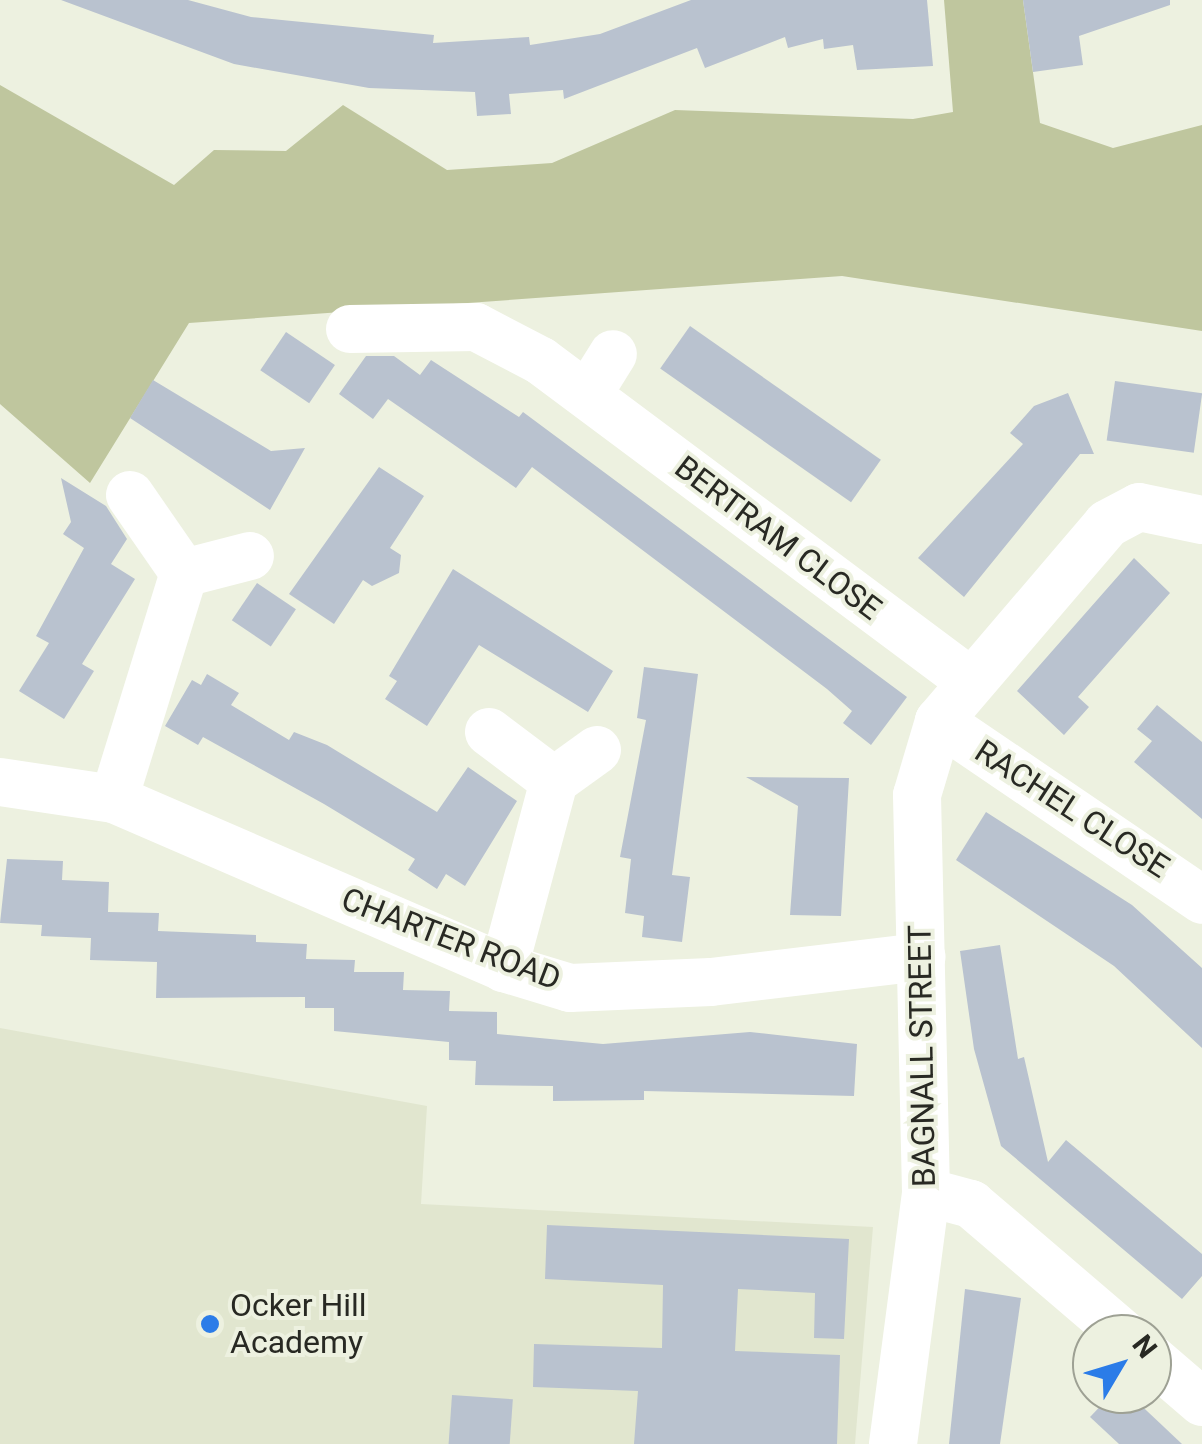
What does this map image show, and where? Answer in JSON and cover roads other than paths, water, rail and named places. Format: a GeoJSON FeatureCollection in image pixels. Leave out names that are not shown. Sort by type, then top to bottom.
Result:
{"type":"FeatureCollection","features":[{"type":"Feature","properties":{"kind":"street","name":"BERTRAM CLOSE"},"geometry":{"type":"LineString","coordinates":[[350,329],[476,327],[588,394],[970,681]]}},
{"type":"Feature","properties":{"kind":"street"},"geometry":{"type":"LineString","coordinates":[[588,394],[613,354]]}},
{"type":"Feature","properties":{"kind":"street"},"geometry":{"type":"LineString","coordinates":[[130,495],[184,572]]}},
{"type":"Feature","properties":{"kind":"street","name":"BAGNALL STREET"},"geometry":{"type":"LineString","coordinates":[[893,1444],[926,1192],[917,795],[939,721],[1107,524],[1139,507],[1202,520]]}},
{"type":"Feature","properties":{"kind":"street"},"geometry":{"type":"LineString","coordinates":[[184,572],[250,556]]}},
{"type":"Feature","properties":{"kind":"street"},"geometry":{"type":"LineString","coordinates":[[114,799],[184,572]]}},
{"type":"Feature","properties":{"kind":"street","name":"RACHEL CLOSE"},"geometry":{"type":"LineString","coordinates":[[939,721],[1202,900]]}},
{"type":"Feature","properties":{"kind":"street"},"geometry":{"type":"LineString","coordinates":[[489,732],[554,781]]}},
{"type":"Feature","properties":{"kind":"street"},"geometry":{"type":"LineString","coordinates":[[504,968],[554,781],[598,750]]}},
{"type":"Feature","properties":{"kind":"street","name":"CHARTER ROAD"},"geometry":{"type":"LineString","coordinates":[[0,782],[114,799],[504,968],[570,988],[710,982],[922,957]]}},
{"type":"Feature","properties":{"kind":"street"},"geometry":{"type":"LineString","coordinates":[[926,1192],[972,1204],[1100,1314]]}},
{"type":"Feature","properties":{"kind":"place","name":"Ocker Hill Academy"},"geometry":{"type":"Point","coordinates":[210,1324]}}]}
